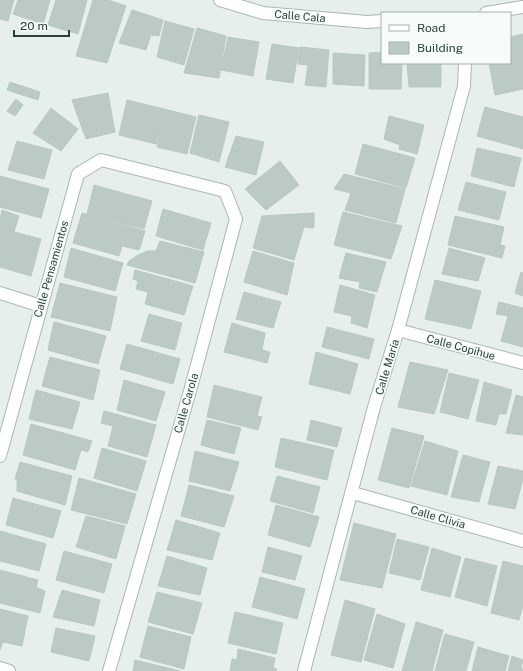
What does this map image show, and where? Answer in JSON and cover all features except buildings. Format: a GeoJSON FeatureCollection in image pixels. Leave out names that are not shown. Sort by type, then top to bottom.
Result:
{"type":"FeatureCollection","features":[{"type":"Feature","properties":{"kind":"street","name":"Calle Cala"},"geometry":{"type":"LineString","coordinates":[[220,0],[263,13],[367,22],[381,21]]}},
{"type":"Feature","properties":{"kind":"street"},"geometry":{"type":"LineString","coordinates":[[492,12],[523,7]]}},
{"type":"Feature","properties":{"kind":"street","name":"Calle María"},"geometry":{"type":"LineString","coordinates":[[305,671],[353,493],[374,407],[398,330],[464,86],[465,64]]}},
{"type":"Feature","properties":{"kind":"street","name":"Calle Pensamientos"},"geometry":{"type":"LineString","coordinates":[[0,456],[78,174],[101,160],[168,177]]}},
{"type":"Feature","properties":{"kind":"street","name":"Calle Carola"},"geometry":{"type":"LineString","coordinates":[[109,671],[190,391],[236,219],[225,191],[168,177]]}},
{"type":"Feature","properties":{"kind":"street"},"geometry":{"type":"LineString","coordinates":[[0,293],[41,306]]}},
{"type":"Feature","properties":{"kind":"street","name":"Calle Copihue"},"geometry":{"type":"LineString","coordinates":[[398,330],[523,363]]}},
{"type":"Feature","properties":{"kind":"street","name":"Calle Clivia"},"geometry":{"type":"LineString","coordinates":[[353,493],[523,541]]}},
{"type":"Feature","properties":{"kind":"street"},"geometry":{"type":"LineString","coordinates":[[0,668],[9,671]]}}]}
